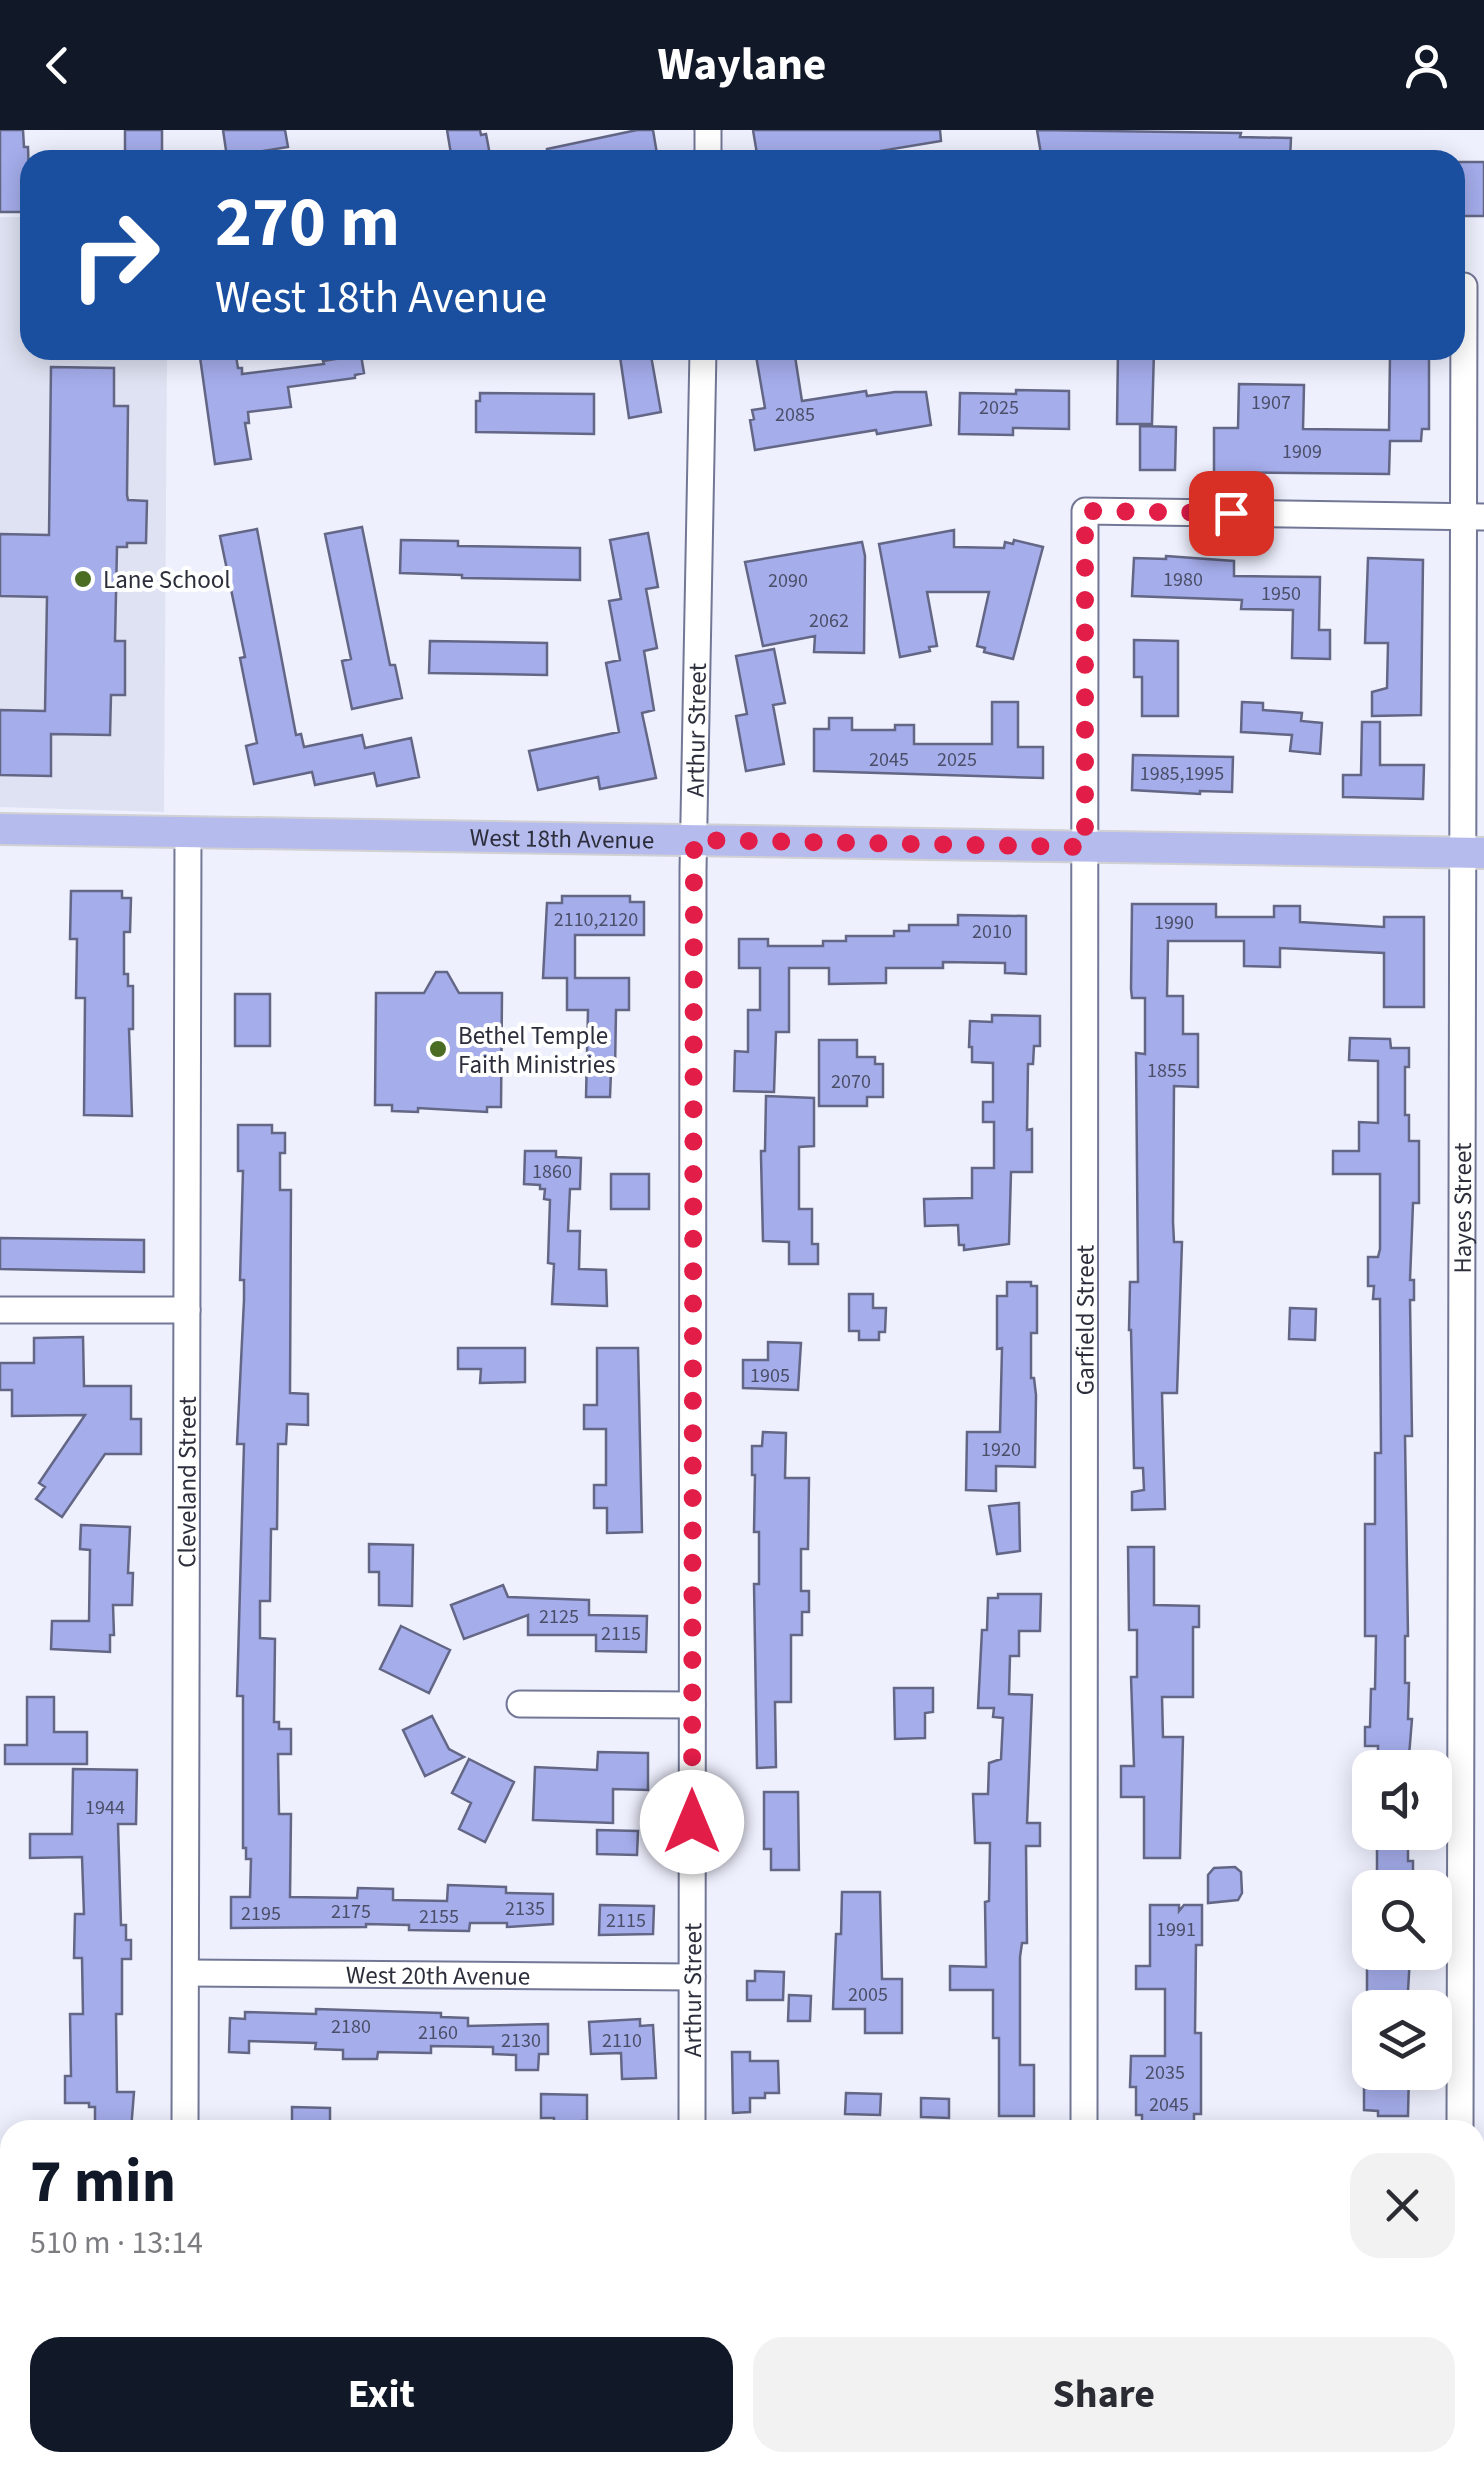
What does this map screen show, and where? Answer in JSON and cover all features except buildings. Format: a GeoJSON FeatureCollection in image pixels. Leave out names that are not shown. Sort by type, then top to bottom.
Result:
{"type":"FeatureCollection","features":[{"type":"Feature","properties":{"kind":"main road","name":"West 18th Avenue"},"geometry":{"type":"LineString","coordinates":[[0,829],[1472,853]]}},
{"type":"Feature","properties":{"kind":"street","name":"Hayes Street"},"geometry":{"type":"LineString","coordinates":[[1460,2120],[1474,517],[1465,309]]}},
{"type":"Feature","properties":{"kind":"street","name":"Arthur Street"},"geometry":{"type":"LineString","coordinates":[[692,2120],[694,840],[703,360]]}},
{"type":"Feature","properties":{"kind":"street","name":"Garfield Street"},"geometry":{"type":"LineString","coordinates":[[1084,2120],[1085,511],[1474,517]]}},
{"type":"Feature","properties":{"kind":"street","name":"Cleveland Street"},"geometry":{"type":"LineString","coordinates":[[185,2120],[188,833]]}},
{"type":"Feature","properties":{"kind":"street"},"geometry":{"type":"LineString","coordinates":[[0,1310],[187,1310]]}},
{"type":"Feature","properties":{"kind":"street"},"geometry":{"type":"LineString","coordinates":[[520,1704],[692,1706]]}},
{"type":"Feature","properties":{"kind":"street","name":"West 20th Avenue"},"geometry":{"type":"LineString","coordinates":[[186,1973],[692,1977]]}},
{"type":"Feature","properties":{"kind":"shaded area","name":"Lane School"},"geometry":{"type":"Polygon","coordinates":[[[0,217],[20,217],[20,360],[167,360],[164,812],[0,807],[0,217]]]}},
{"type":"Feature","properties":{"kind":"place","name":"Lane School"},"geometry":{"type":"Point","coordinates":[83,579]}},
{"type":"Feature","properties":{"kind":"place","name":"Bethel Temple Faith Ministries"},"geometry":{"type":"Point","coordinates":[438,1049]}},
{"type":"Feature","properties":{"kind":"route"},"geometry":{"type":"LineString","coordinates":[[692,1822],[694,840],[1085,847],[1085,511],[1231,513]]}}]}
